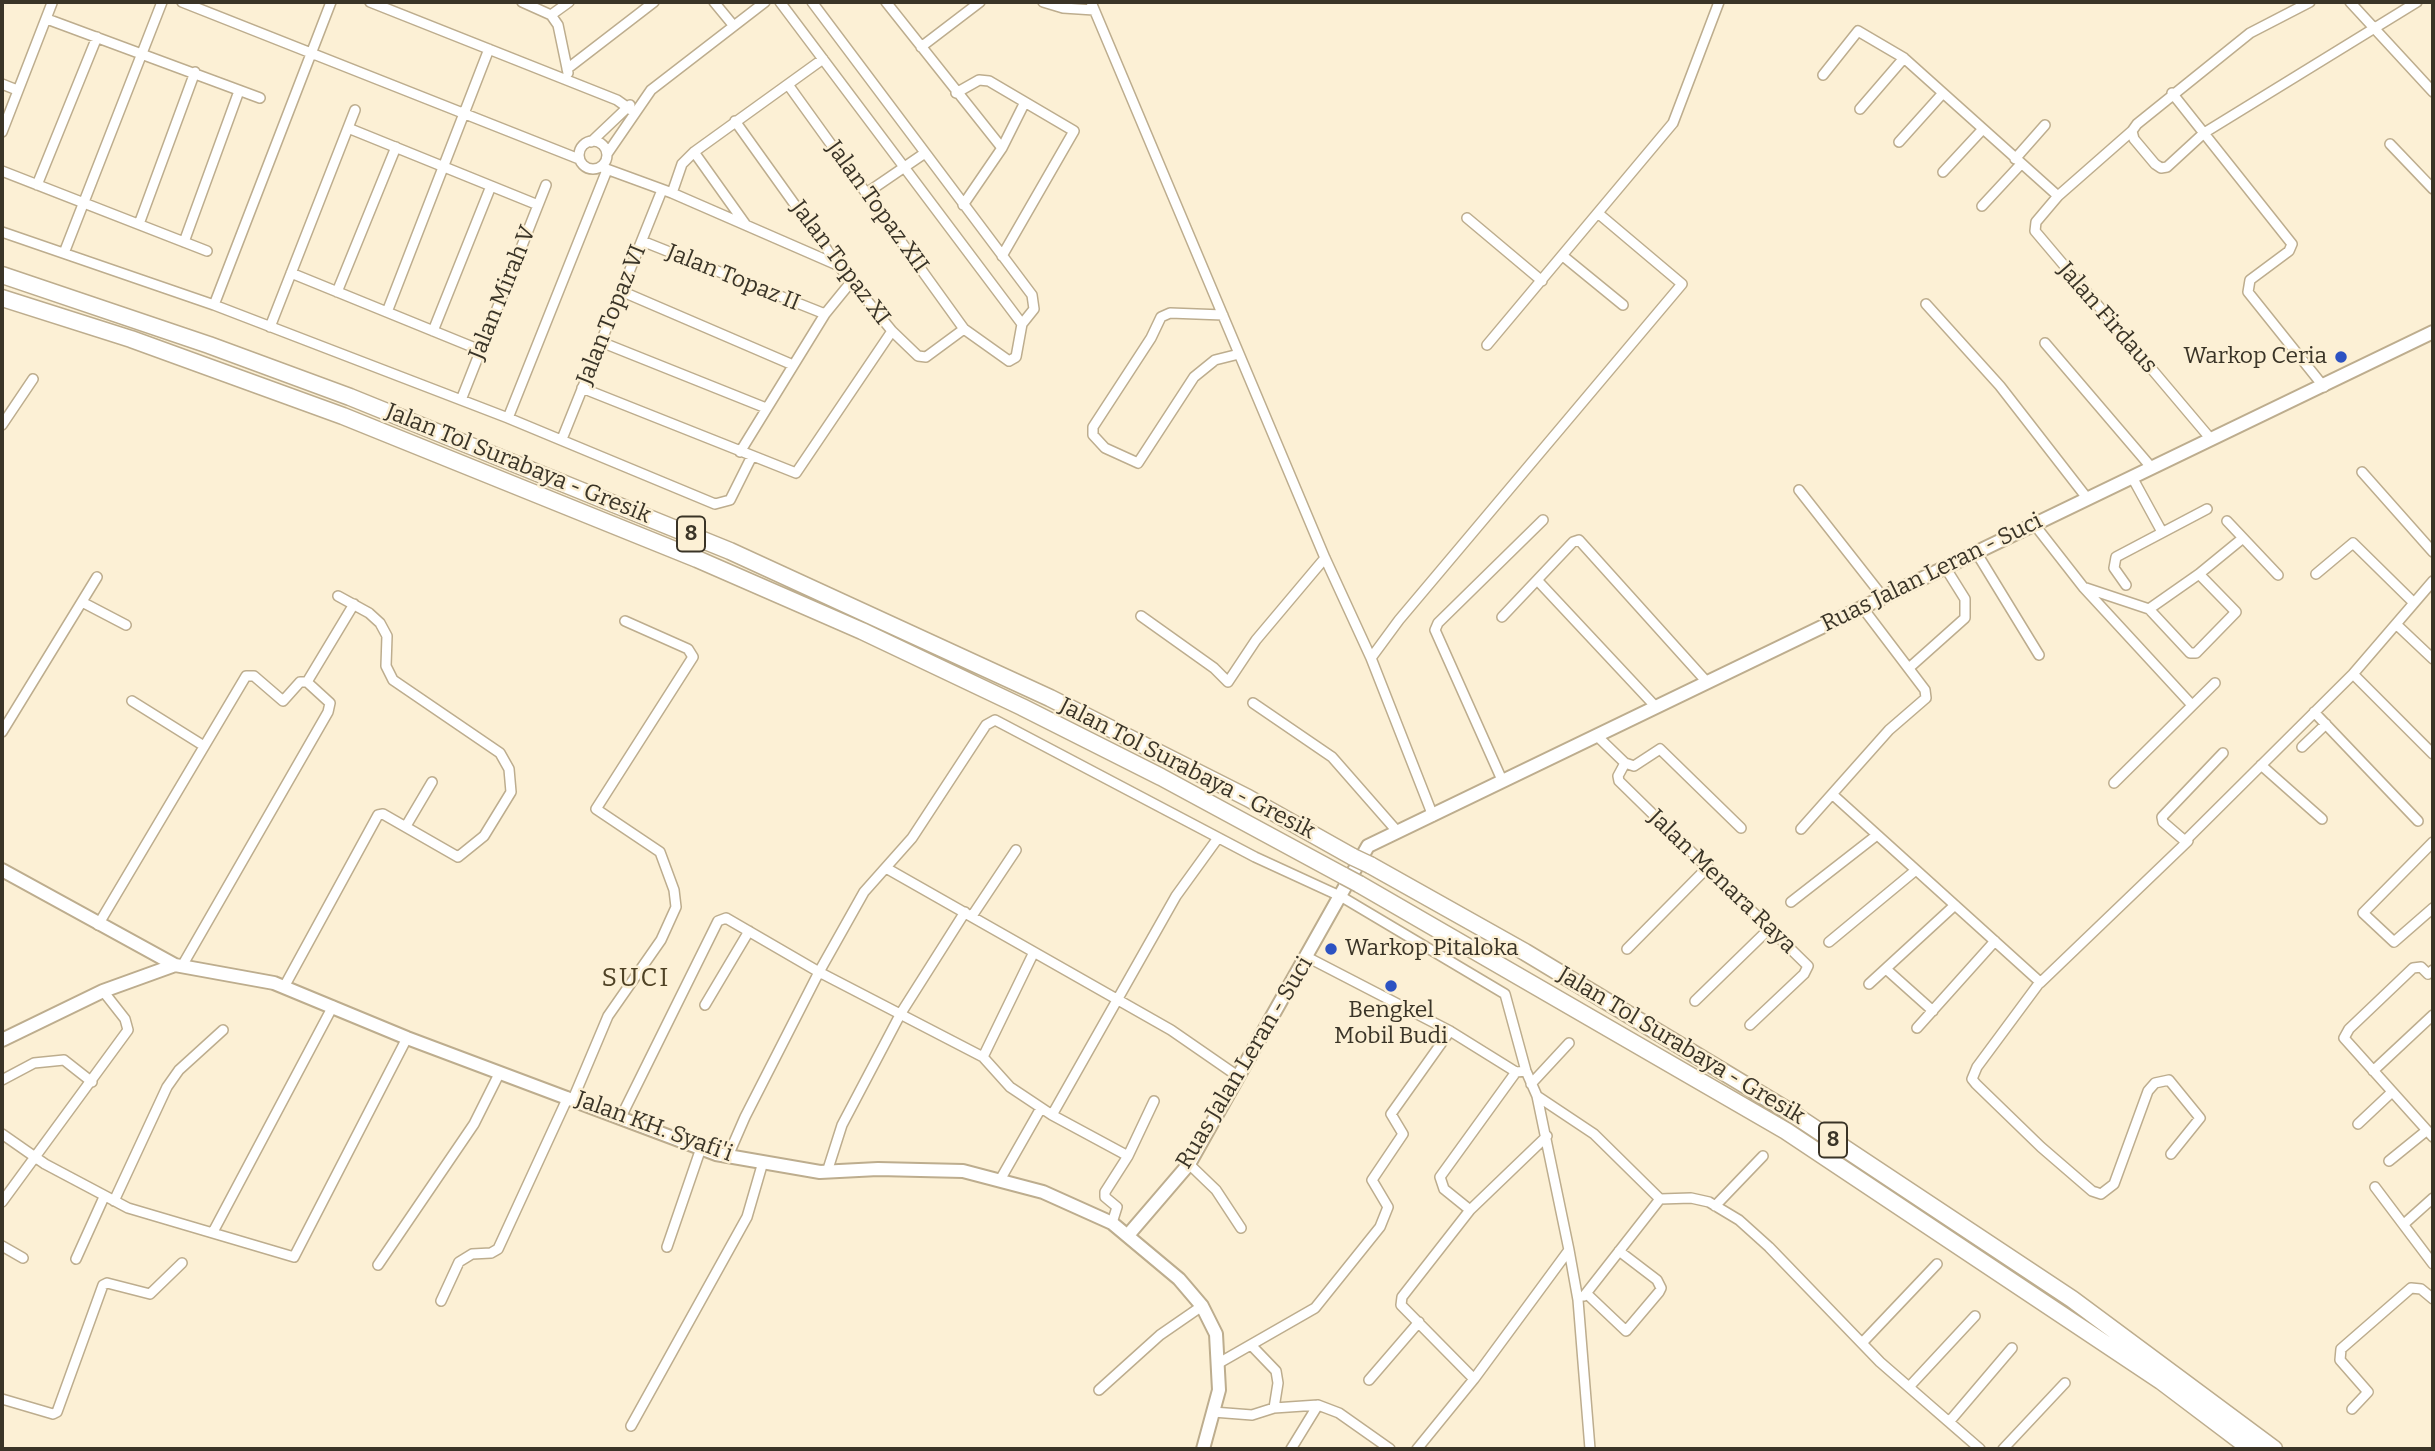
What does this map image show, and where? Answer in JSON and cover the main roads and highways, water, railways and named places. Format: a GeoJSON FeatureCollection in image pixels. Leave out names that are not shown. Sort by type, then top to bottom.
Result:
{"type":"FeatureCollection","features":[{"type":"Feature","properties":{"kind":"highway","name":"Jalan Tol Surabaya - Gresik"},"geometry":{"type":"LineString","coordinates":[[2,275],[209,345],[349,397],[730,551],[1050,698],[1248,798],[1525,951],[1802,1119],[2072,1299],[2274,1449]]}},
{"type":"Feature","properties":{"kind":"highway","name":"Jalan Tol Surabaya - Gresik"},"geometry":{"type":"LineString","coordinates":[[2,298],[131,339],[343,416],[723,570],[862,631],[1022,707],[1359,884],[1786,1131],[2161,1381],[2251,1449]]}},
{"type":"Feature","properties":{"kind":"main road","name":"Ruas Jalan Leran - Suci"},"geometry":{"type":"LineString","coordinates":[[1129,1234],[1189,1164],[1342,897],[1368,846],[1396,830],[1433,816],[1706,681],[2210,438],[2324,387],[2433,332]]}},
{"type":"Feature","properties":{"kind":"main road","name":"Jalan KH. Syafi'i"},"geometry":{"type":"LineString","coordinates":[[2,870],[98,925],[178,965],[284,986],[407,1038],[701,1148],[728,1156],[827,1172],[877,1169],[964,1171],[1043,1192],[1112,1223],[1129,1234],[1180,1279],[1202,1306],[1216,1334],[1219,1391],[1203,1449]]}},
{"type":"Feature","properties":{"kind":"main road"},"geometry":{"type":"LineString","coordinates":[[2,1041],[103,991],[178,965]]}},
{"type":"Feature","properties":{"kind":"place","name":"Warkop Ceria"},"geometry":{"type":"Point","coordinates":[2341,357]}},
{"type":"Feature","properties":{"kind":"place","name":"Warkop Pitaloka"},"geometry":{"type":"Point","coordinates":[1331,949]}},
{"type":"Feature","properties":{"kind":"place","name":"Bengkel Mobil Budi"},"geometry":{"type":"Point","coordinates":[1391,986]}},
{"type":"Feature","properties":{"kind":"district","name":"SUCI"},"geometry":{"type":"Point","coordinates":[636,979]}}]}
